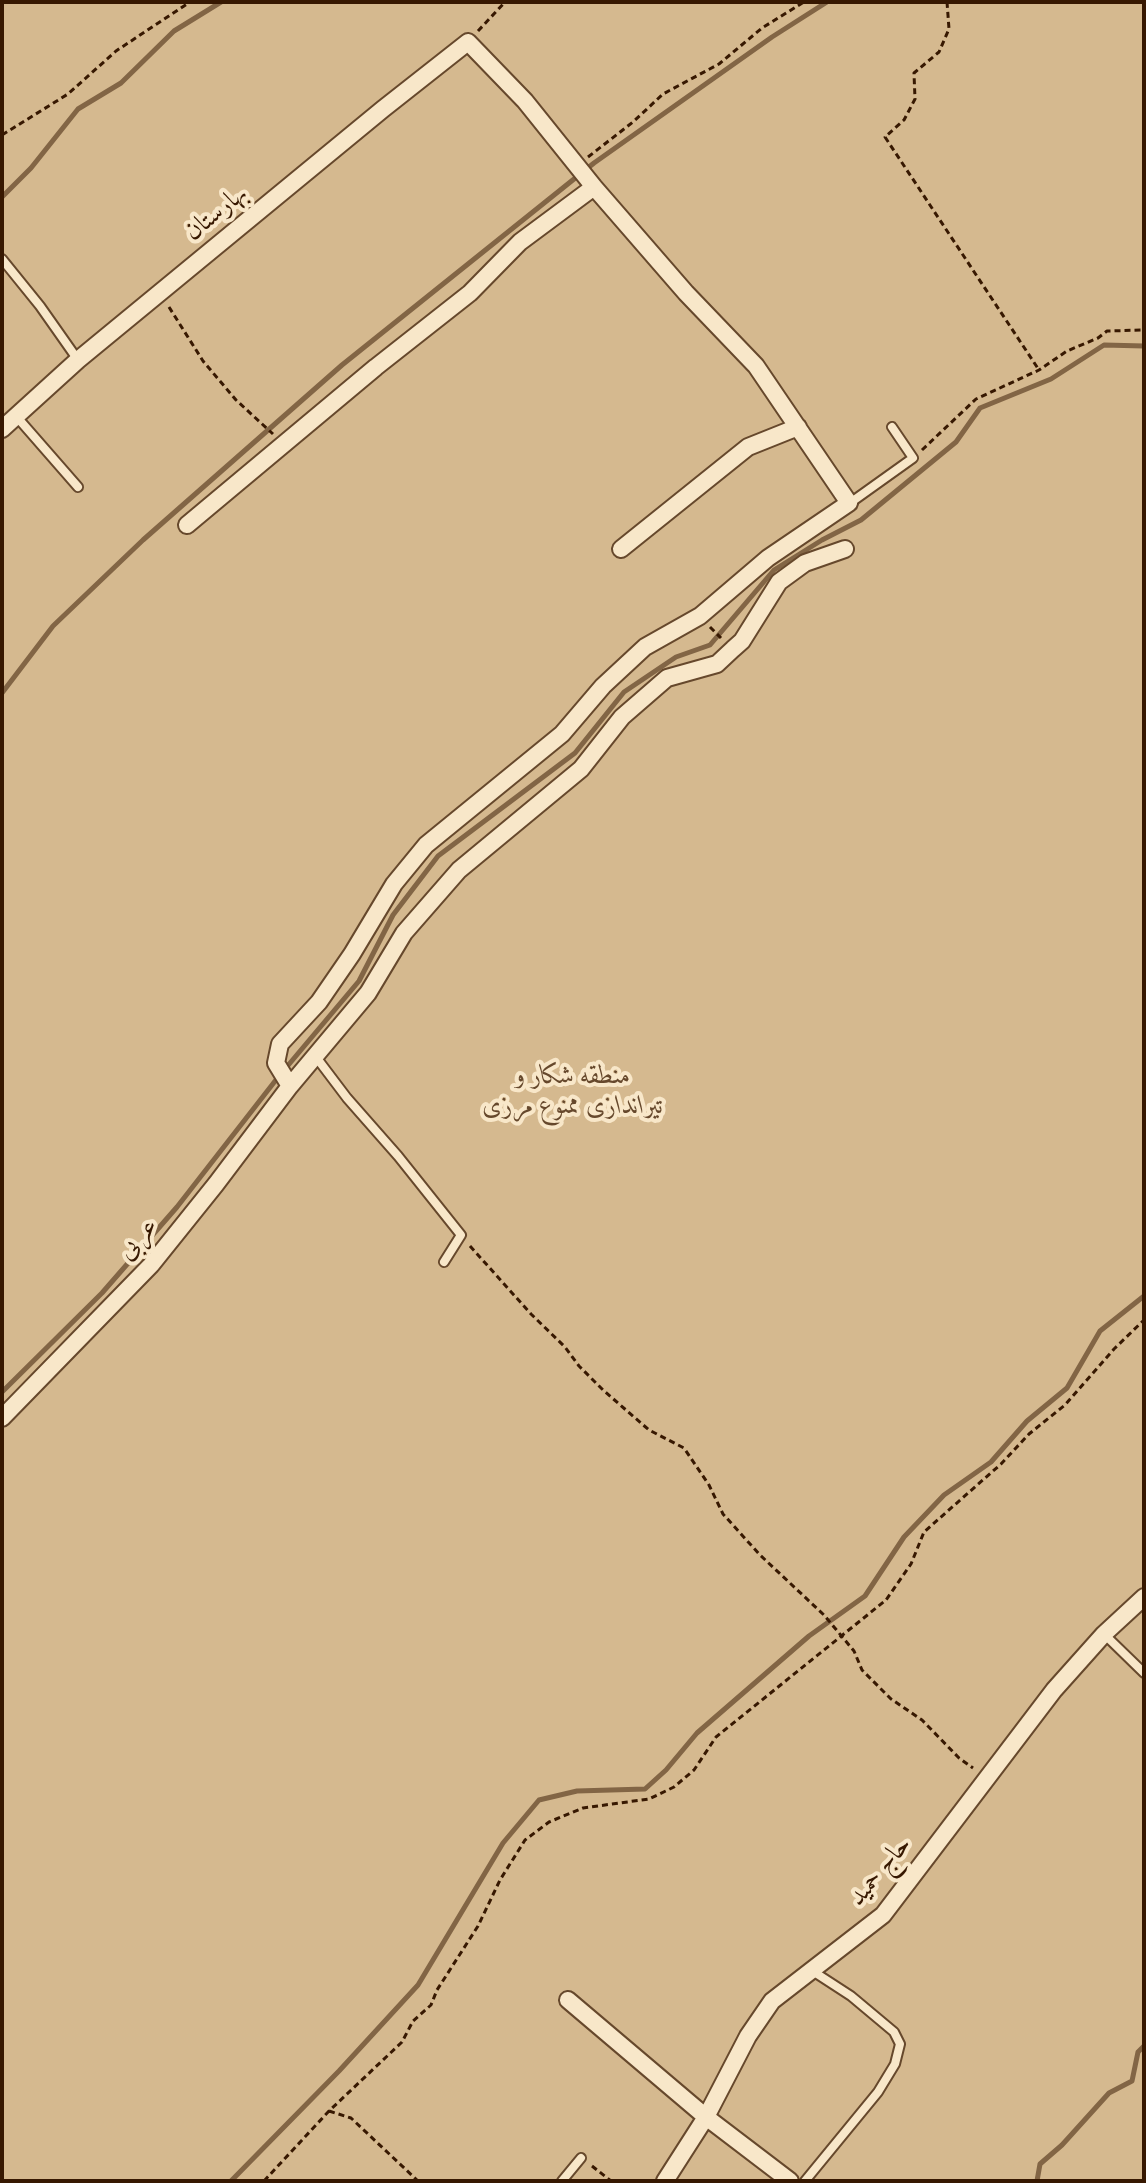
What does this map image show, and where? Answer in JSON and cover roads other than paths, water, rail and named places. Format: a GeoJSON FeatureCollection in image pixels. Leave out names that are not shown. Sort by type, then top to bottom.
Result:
{"type":"FeatureCollection","features":[{"type":"Feature","properties":{"kind":"street","name":"بهارستان"},"geometry":{"type":"LineString","coordinates":[[2,429],[78,360],[468,42],[525,101],[592,184]]}},
{"type":"Feature","properties":{"kind":"street"},"geometry":{"type":"LineString","coordinates":[[187,525],[470,293],[520,242],[592,184],[686,293],[756,366],[849,503],[768,558],[700,616],[645,647],[603,686],[562,734],[426,845],[394,884],[319,1002],[280,1044],[276,1063],[288,1082]]}},
{"type":"Feature","properties":{"kind":"street"},"geometry":{"type":"LineString","coordinates":[[621,549],[748,447],[798,427]]}},
{"type":"Feature","properties":{"kind":"street","name":"عربی"},"geometry":{"type":"LineString","coordinates":[[2,1418],[151,1265],[216,1184],[288,1082],[316,1057],[368,993],[404,933],[459,870],[581,769],[622,717],[667,678],[717,664],[742,641],[779,582],[805,563],[845,549]]}},
{"type":"Feature","properties":{"kind":"street","name":"حاج حمید"},"geometry":{"type":"LineString","coordinates":[[665,2181],[706,2117],[748,2036],[772,2001],[883,1915],[1054,1690],[1104,1634],[1144,1597]]}},
{"type":"Feature","properties":{"kind":"street"},"geometry":{"type":"LineString","coordinates":[[568,2000],[706,2117],[790,2181]]}},
{"type":"Feature","properties":{"kind":"lane"},"geometry":{"type":"LineString","coordinates":[[2,259],[78,360]]}},
{"type":"Feature","properties":{"kind":"lane"},"geometry":{"type":"LineString","coordinates":[[16,415],[78,487]]}},
{"type":"Feature","properties":{"kind":"lane"},"geometry":{"type":"LineString","coordinates":[[849,503],[913,458],[892,427]]}},
{"type":"Feature","properties":{"kind":"lane"},"geometry":{"type":"LineString","coordinates":[[316,1057],[461,1235],[444,1262]]}},
{"type":"Feature","properties":{"kind":"lane"},"geometry":{"type":"LineString","coordinates":[[1104,1634],[1144,1673]]}},
{"type":"Feature","properties":{"kind":"lane"},"geometry":{"type":"LineString","coordinates":[[805,2181],[878,2092],[895,2064],[900,2044],[894,2032],[851,1996],[811,1970]]}},
{"type":"Feature","properties":{"kind":"lane"},"geometry":{"type":"LineString","coordinates":[[562,2181],[581,2158]]}},
{"type":"Feature","properties":{"kind":"waterway"},"geometry":{"type":"LineString","coordinates":[[2,197],[31,168],[78,109],[121,83],[174,31],[221,2]]}},
{"type":"Feature","properties":{"kind":"waterway"},"geometry":{"type":"LineString","coordinates":[[2,693],[53,626],[143,540],[342,365],[594,163],[772,37],[827,2]]}},
{"type":"Feature","properties":{"kind":"waterway"},"geometry":{"type":"LineString","coordinates":[[285,1069],[359,981],[393,915],[438,856],[575,753],[624,692],[676,657],[710,645],[774,570],[861,520],[956,442],[980,408],[1051,379],[1104,345],[1144,346]]}},
{"type":"Feature","properties":{"kind":"waterway"},"geometry":{"type":"LineString","coordinates":[[2,1392],[102,1293],[177,1207],[279,1076]]}},
{"type":"Feature","properties":{"kind":"waterway"},"geometry":{"type":"LineString","coordinates":[[231,2181],[418,1985],[503,1843],[539,1800],[577,1791],[645,1789],[666,1770],[697,1733],[809,1636],[865,1596],[904,1537],[944,1495],[991,1462],[1027,1421],[1067,1388],[1100,1331],[1144,1296]]}},
{"type":"Feature","properties":{"kind":"waterway"},"geometry":{"type":"LineString","coordinates":[[1037,2181],[1040,2164],[1062,2145],[1109,2093],[1132,2081],[1138,2052],[1144,2046]]}},
{"type":"Feature","properties":{"kind":"park label","name":"منطقه شکار و تیراندازی ممنوع مرزی"},"geometry":{"type":"Point","coordinates":[573,1092]}}]}
